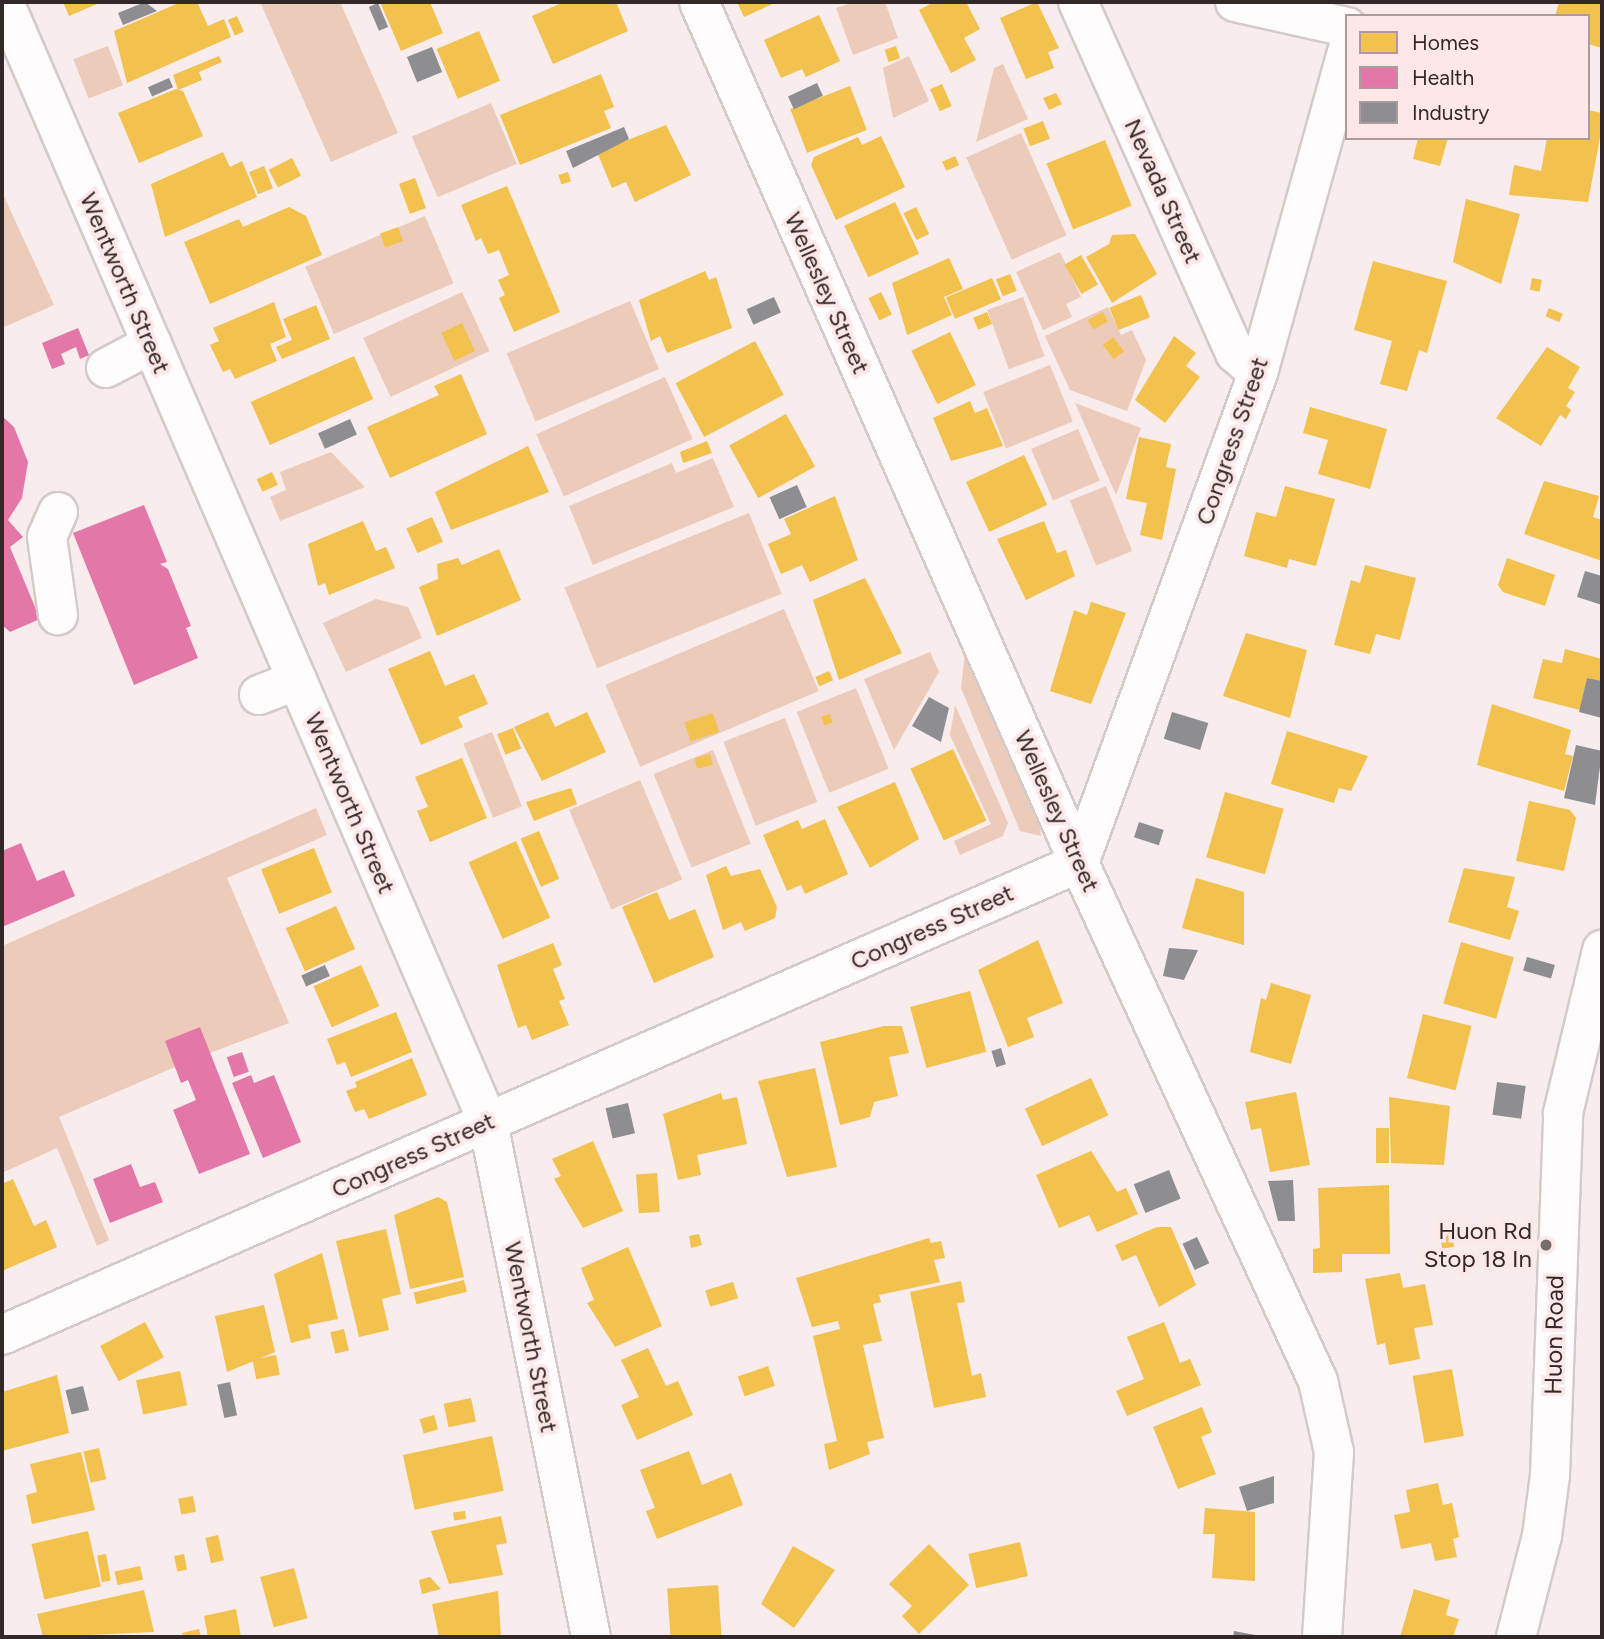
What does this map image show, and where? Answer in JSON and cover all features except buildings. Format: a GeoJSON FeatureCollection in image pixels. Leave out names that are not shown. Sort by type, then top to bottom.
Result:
{"type":"FeatureCollection","features":[{"type":"Feature","properties":{"kind":"street","name":"Wentworth Street"},"geometry":{"type":"LineString","coordinates":[[4,2],[488,1122],[591,1637]]}},
{"type":"Feature","properties":{"kind":"street","name":"Wellesley Street"},"geometry":{"type":"LineString","coordinates":[[699,2],[1079,863],[1318,1381],[1334,1452],[1322,1637]]}},
{"type":"Feature","properties":{"kind":"street","name":"Nevada Street"},"geometry":{"type":"LineString","coordinates":[[1078,2],[1235,352],[1258,373]]}},
{"type":"Feature","properties":{"kind":"street"},"geometry":{"type":"LineString","coordinates":[[1235,2],[1345,27]]}},
{"type":"Feature","properties":{"kind":"street","name":"Congress Street"},"geometry":{"type":"LineString","coordinates":[[2,1335],[1079,863],[1258,373],[1345,58]]}},
{"type":"Feature","properties":{"kind":"street"},"geometry":{"type":"LineString","coordinates":[[106,368],[152,344]]}},
{"type":"Feature","properties":{"kind":"street"},"geometry":{"type":"LineString","coordinates":[[58,512],[47,537],[58,615]]}},
{"type":"Feature","properties":{"kind":"street"},"geometry":{"type":"LineString","coordinates":[[259,695],[297,680]]}},
{"type":"Feature","properties":{"kind":"street","name":"Huon Road"},"geometry":{"type":"LineString","coordinates":[[1516,1637],[1542,1536],[1549,1475],[1563,1114],[1602,950]]}},
{"type":"Feature","properties":{"kind":"shaded area"},"geometry":{"type":"Polygon","coordinates":[[[260,2],[340,2],[398,133],[331,162],[260,2]]]}},
{"type":"Feature","properties":{"kind":"shaded area"},"geometry":{"type":"Polygon","coordinates":[[[854,2],[885,2],[898,38],[853,55],[836,8],[854,2]]]}},
{"type":"Feature","properties":{"kind":"shaded area"},"geometry":{"type":"Polygon","coordinates":[[[108,46],[123,85],[89,98],[73,59],[108,46]]]}},
{"type":"Feature","properties":{"kind":"shaded area"},"geometry":{"type":"Polygon","coordinates":[[[909,56],[929,101],[893,118],[883,68],[909,56]]]}},
{"type":"Feature","properties":{"kind":"shaded area"},"geometry":{"type":"Polygon","coordinates":[[[1003,64],[1028,119],[976,142],[994,68],[1003,64]]]}},
{"type":"Feature","properties":{"kind":"shaded area"},"geometry":{"type":"Polygon","coordinates":[[[491,103],[517,164],[438,197],[412,137],[491,103]]]}},
{"type":"Feature","properties":{"kind":"shaded area"},"geometry":{"type":"Polygon","coordinates":[[[1021,133],[1067,235],[1012,260],[966,157],[1021,133]]]}},
{"type":"Feature","properties":{"kind":"shaded area"},"geometry":{"type":"Polygon","coordinates":[[[2,192],[54,305],[2,328],[2,192]]]}},
{"type":"Feature","properties":{"kind":"shaded area"},"geometry":{"type":"Polygon","coordinates":[[[425,216],[454,283],[334,334],[305,267],[425,216]]]}},
{"type":"Feature","properties":{"kind":"shaded area"},"geometry":{"type":"Polygon","coordinates":[[[1060,252],[1081,297],[1066,304],[1072,317],[1043,330],[1016,272],[1060,252]]]}},
{"type":"Feature","properties":{"kind":"shaded area"},"geometry":{"type":"Polygon","coordinates":[[[462,292],[489,351],[391,397],[363,338],[462,292]]]}},
{"type":"Feature","properties":{"kind":"shaded area"},"geometry":{"type":"Polygon","coordinates":[[[1023,297],[1045,356],[1009,369],[987,310],[1023,297]]]}},
{"type":"Feature","properties":{"kind":"shaded area"},"geometry":{"type":"Polygon","coordinates":[[[630,301],[659,369],[536,421],[507,353],[630,301]]]}},
{"type":"Feature","properties":{"kind":"shaded area"},"geometry":{"type":"Polygon","coordinates":[[[1108,307],[1121,335],[1132,330],[1146,360],[1127,411],[1070,390],[1045,336],[1108,307]]]}},
{"type":"Feature","properties":{"kind":"shaded area"},"geometry":{"type":"Polygon","coordinates":[[[1050,365],[1073,422],[1006,449],[983,392],[1050,365]]]}},
{"type":"Feature","properties":{"kind":"shaded area"},"geometry":{"type":"Polygon","coordinates":[[[665,377],[693,439],[564,496],[536,434],[665,377]]]}},
{"type":"Feature","properties":{"kind":"shaded area"},"geometry":{"type":"Polygon","coordinates":[[[1075,403],[1141,428],[1116,495],[1075,403]]]}},
{"type":"Feature","properties":{"kind":"shaded area"},"geometry":{"type":"Polygon","coordinates":[[[1078,429],[1100,481],[1053,500],[1031,449],[1078,429]]]}},
{"type":"Feature","properties":{"kind":"shaded area"},"geometry":{"type":"Polygon","coordinates":[[[331,452],[365,487],[280,521],[270,497],[286,490],[280,472],[331,452]]]}},
{"type":"Feature","properties":{"kind":"shaded area"},"geometry":{"type":"Polygon","coordinates":[[[713,458],[734,507],[593,565],[569,506],[672,463],[676,473],[713,458]]]}},
{"type":"Feature","properties":{"kind":"shaded area"},"geometry":{"type":"Polygon","coordinates":[[[1106,486],[1132,551],[1096,566],[1070,501],[1106,486]]]}},
{"type":"Feature","properties":{"kind":"shaded area"},"geometry":{"type":"Polygon","coordinates":[[[749,513],[782,594],[597,668],[564,588],[749,513]]]}},
{"type":"Feature","properties":{"kind":"shaded area"},"geometry":{"type":"Polygon","coordinates":[[[376,599],[408,607],[422,638],[346,672],[323,623],[376,599]]]}},
{"type":"Feature","properties":{"kind":"shaded area"},"geometry":{"type":"Polygon","coordinates":[[[784,609],[819,691],[640,767],[605,685],[784,609]]]}},
{"type":"Feature","properties":{"kind":"shaded area"},"geometry":{"type":"Polygon","coordinates":[[[966,644],[1036,802],[1041,836],[1020,831],[961,688],[966,644]]]}},
{"type":"Feature","properties":{"kind":"shaded area"},"geometry":{"type":"Polygon","coordinates":[[[930,652],[939,672],[894,750],[864,679],[930,652]]]}},
{"type":"Feature","properties":{"kind":"shaded area"},"geometry":{"type":"Polygon","coordinates":[[[856,688],[889,769],[829,793],[797,712],[856,688]]]}},
{"type":"Feature","properties":{"kind":"shaded area"},"geometry":{"type":"Polygon","coordinates":[[[955,705],[1008,823],[1003,836],[960,855],[954,841],[991,824],[950,735],[955,705]]]}},
{"type":"Feature","properties":{"kind":"shaded area"},"geometry":{"type":"Polygon","coordinates":[[[785,718],[817,802],[756,826],[723,742],[785,718]]]}},
{"type":"Feature","properties":{"kind":"shaded area"},"geometry":{"type":"Polygon","coordinates":[[[492,732],[522,806],[493,818],[463,744],[492,732]]]}},
{"type":"Feature","properties":{"kind":"shaded area"},"geometry":{"type":"Polygon","coordinates":[[[713,750],[751,844],[691,868],[654,774],[713,750]]]}},
{"type":"Feature","properties":{"kind":"shaded area"},"geometry":{"type":"Polygon","coordinates":[[[640,780],[682,879],[611,910],[569,810],[640,780]]]}},
{"type":"Feature","properties":{"kind":"shaded area"},"geometry":{"type":"Polygon","coordinates":[[[316,808],[327,835],[227,878],[289,1023],[210,1053],[166,1041],[175,1067],[59,1117],[109,1240],[97,1246],[57,1148],[2,1173],[2,946],[316,808]]]}},
{"type":"Feature","properties":{"kind":"place","name":"Huon Rd Stop 18 In"},"geometry":{"type":"Point","coordinates":[1546,1245]}}]}
